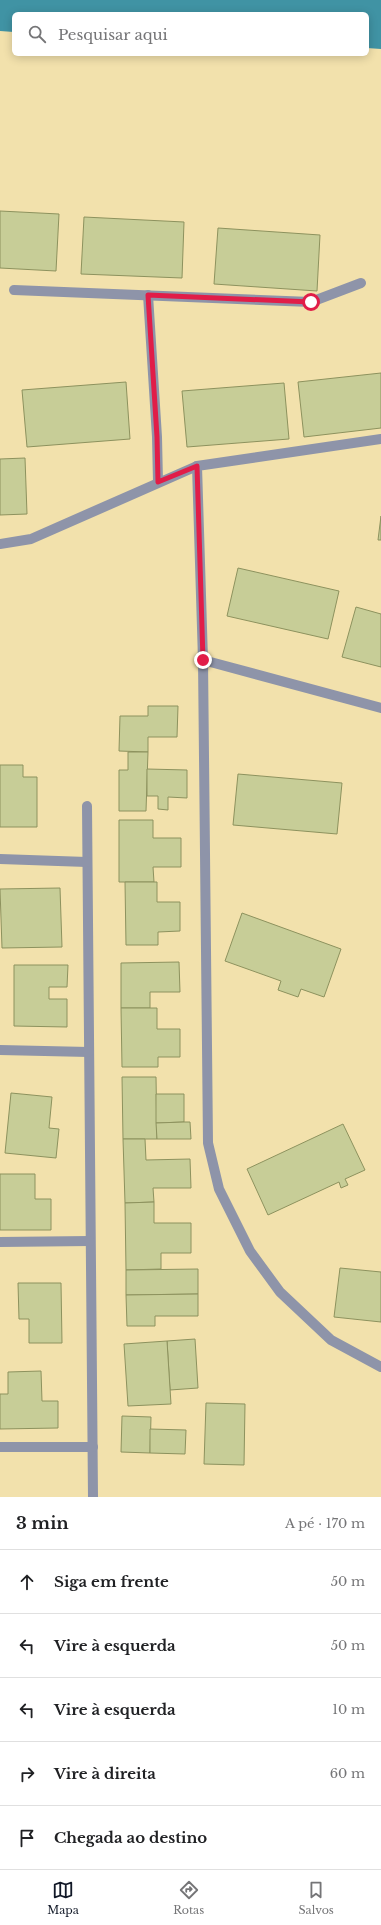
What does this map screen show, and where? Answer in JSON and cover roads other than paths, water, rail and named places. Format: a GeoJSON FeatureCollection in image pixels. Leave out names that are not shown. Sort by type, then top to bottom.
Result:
{"type":"FeatureCollection","features":[{"type":"Feature","properties":{"kind":"street"},"geometry":{"type":"LineString","coordinates":[[14,290],[311,302],[361,283]]}},
{"type":"Feature","properties":{"kind":"street"},"geometry":{"type":"LineString","coordinates":[[148,295],[157,437],[158,482]]}},
{"type":"Feature","properties":{"kind":"street"},"geometry":{"type":"LineString","coordinates":[[0,544],[31,539],[197,466],[381,439]]}},
{"type":"Feature","properties":{"kind":"street"},"geometry":{"type":"LineString","coordinates":[[197,466],[203,660],[208,1143],[219,1189],[250,1251],[280,1292],[331,1340],[381,1367]]}},
{"type":"Feature","properties":{"kind":"street"},"geometry":{"type":"LineString","coordinates":[[203,660],[381,708]]}},
{"type":"Feature","properties":{"kind":"street"},"geometry":{"type":"LineString","coordinates":[[87,806],[93,1497]]}},
{"type":"Feature","properties":{"kind":"street"},"geometry":{"type":"LineString","coordinates":[[0,859],[87,862]]}},
{"type":"Feature","properties":{"kind":"street"},"geometry":{"type":"LineString","coordinates":[[0,1050],[89,1052]]}},
{"type":"Feature","properties":{"kind":"street"},"geometry":{"type":"LineString","coordinates":[[0,1242],[90,1241]]}},
{"type":"Feature","properties":{"kind":"street"},"geometry":{"type":"LineString","coordinates":[[0,1447],[93,1447]]}},
{"type":"Feature","properties":{"kind":"water"},"geometry":{"type":"Polygon","coordinates":[[[0,0],[381,0],[381,49],[369,48],[369,12],[12,12],[12,32],[0,31],[0,0]]]}}]}
